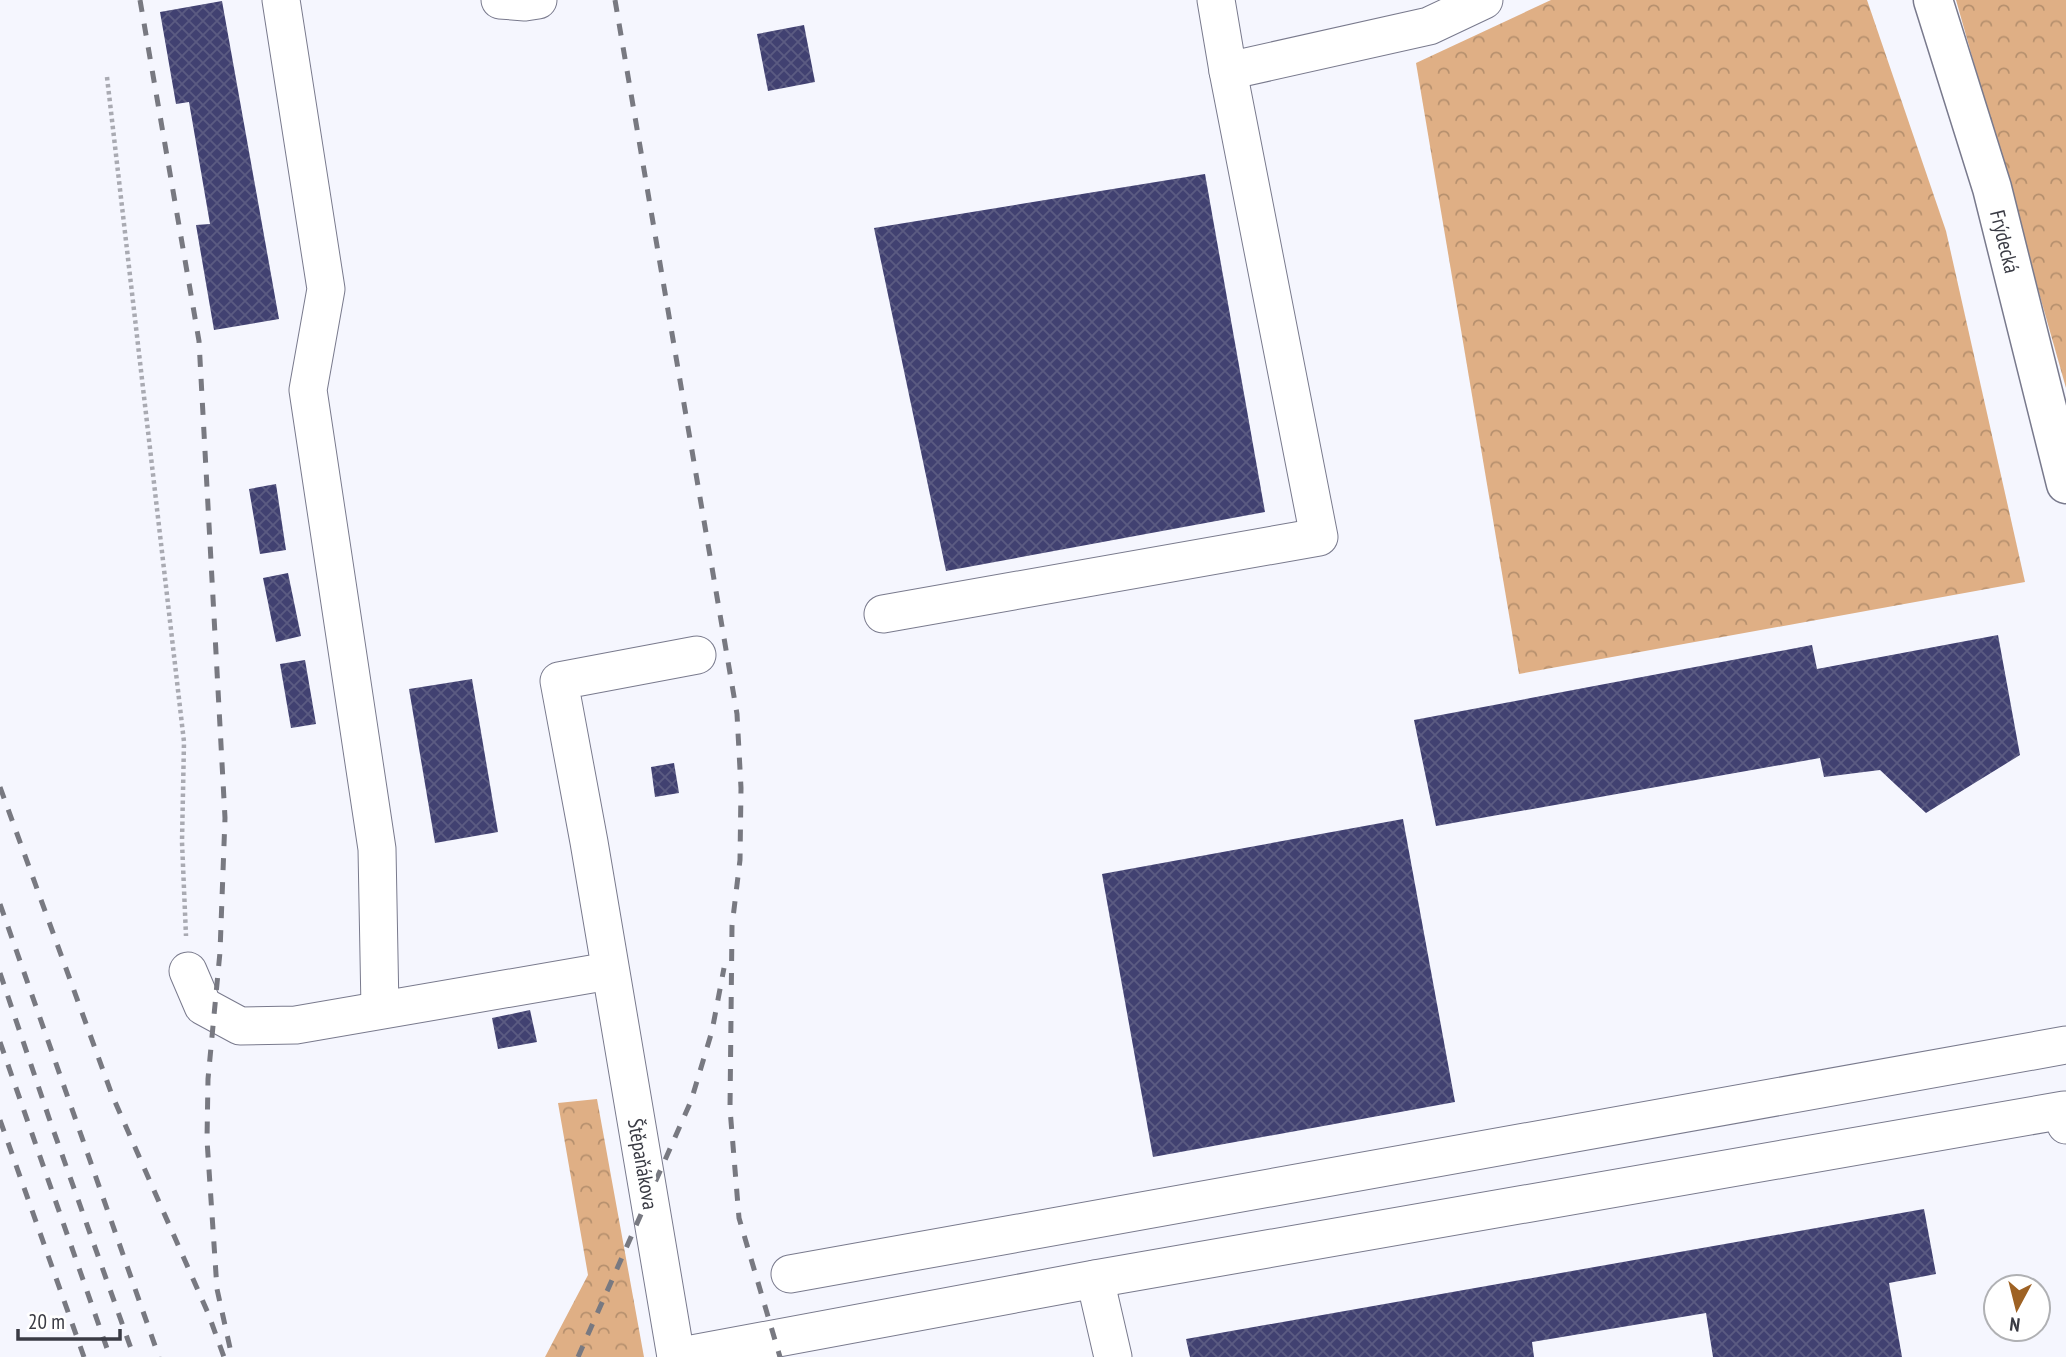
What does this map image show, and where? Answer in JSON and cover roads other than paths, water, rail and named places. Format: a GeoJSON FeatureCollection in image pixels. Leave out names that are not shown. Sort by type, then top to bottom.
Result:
{"type":"FeatureCollection","features":[{"type":"Feature","properties":{"kind":"main road","name":"Frýdecká"},"geometry":{"type":"LineString","coordinates":[[1933,0],[1992,188],[2066,484]]}},
{"type":"Feature","properties":{"kind":"street"},"geometry":{"type":"LineString","coordinates":[[281,0],[326,289],[308,390],[377,849],[380,1009]]}},
{"type":"Feature","properties":{"kind":"street"},"geometry":{"type":"LineString","coordinates":[[500,0],[538,0]]}},
{"type":"Feature","properties":{"kind":"street"},"geometry":{"type":"LineString","coordinates":[[883,614],[1319,537],[1216,0]]}},
{"type":"Feature","properties":{"kind":"street"},"geometry":{"type":"LineString","coordinates":[[1228,71],[1429,26],[1484,0]]}},
{"type":"Feature","properties":{"kind":"street","name":"Štěpaňákova"},"geometry":{"type":"LineString","coordinates":[[676,1357],[589,842],[559,681],[697,655]]}},
{"type":"Feature","properties":{"kind":"street"},"geometry":{"type":"LineString","coordinates":[[188,971],[203,1006],[240,1026],[296,1025],[609,971]]}},
{"type":"Feature","properties":{"kind":"street"},"geometry":{"type":"LineString","coordinates":[[790,1274],[2066,1045]]}},
{"type":"Feature","properties":{"kind":"street"},"geometry":{"type":"LineString","coordinates":[[676,1357],[1094,1279],[2064,1110],[2066,1125]]}},
{"type":"Feature","properties":{"kind":"street"},"geometry":{"type":"LineString","coordinates":[[1094,1279],[1113,1357]]}},
{"type":"Feature","properties":{"kind":"railway"},"geometry":{"type":"LineString","coordinates":[[140,0],[199,341],[225,818],[220,952],[208,1079],[207,1140],[217,1289],[232,1357]]}},
{"type":"Feature","properties":{"kind":"railway"},"geometry":{"type":"LineString","coordinates":[[615,0],[737,714],[741,788],[740,860],[732,926],[730,1109],[739,1218],[780,1357]]}},
{"type":"Feature","properties":{"kind":"railway"},"geometry":{"type":"LineString","coordinates":[[0,787],[112,1095],[208,1313],[224,1357]]}},
{"type":"Feature","properties":{"kind":"railway"},"geometry":{"type":"LineString","coordinates":[[0,904],[159,1357]]}},
{"type":"Feature","properties":{"kind":"railway"},"geometry":{"type":"LineString","coordinates":[[578,1357],[691,1101],[712,1031],[724,968]]}},
{"type":"Feature","properties":{"kind":"railway"},"geometry":{"type":"LineString","coordinates":[[0,973],[134,1357]]}},
{"type":"Feature","properties":{"kind":"railway"},"geometry":{"type":"LineString","coordinates":[[0,1042],[110,1357]]}},
{"type":"Feature","properties":{"kind":"railway"},"geometry":{"type":"LineString","coordinates":[[0,1120],[84,1357]]}}]}
